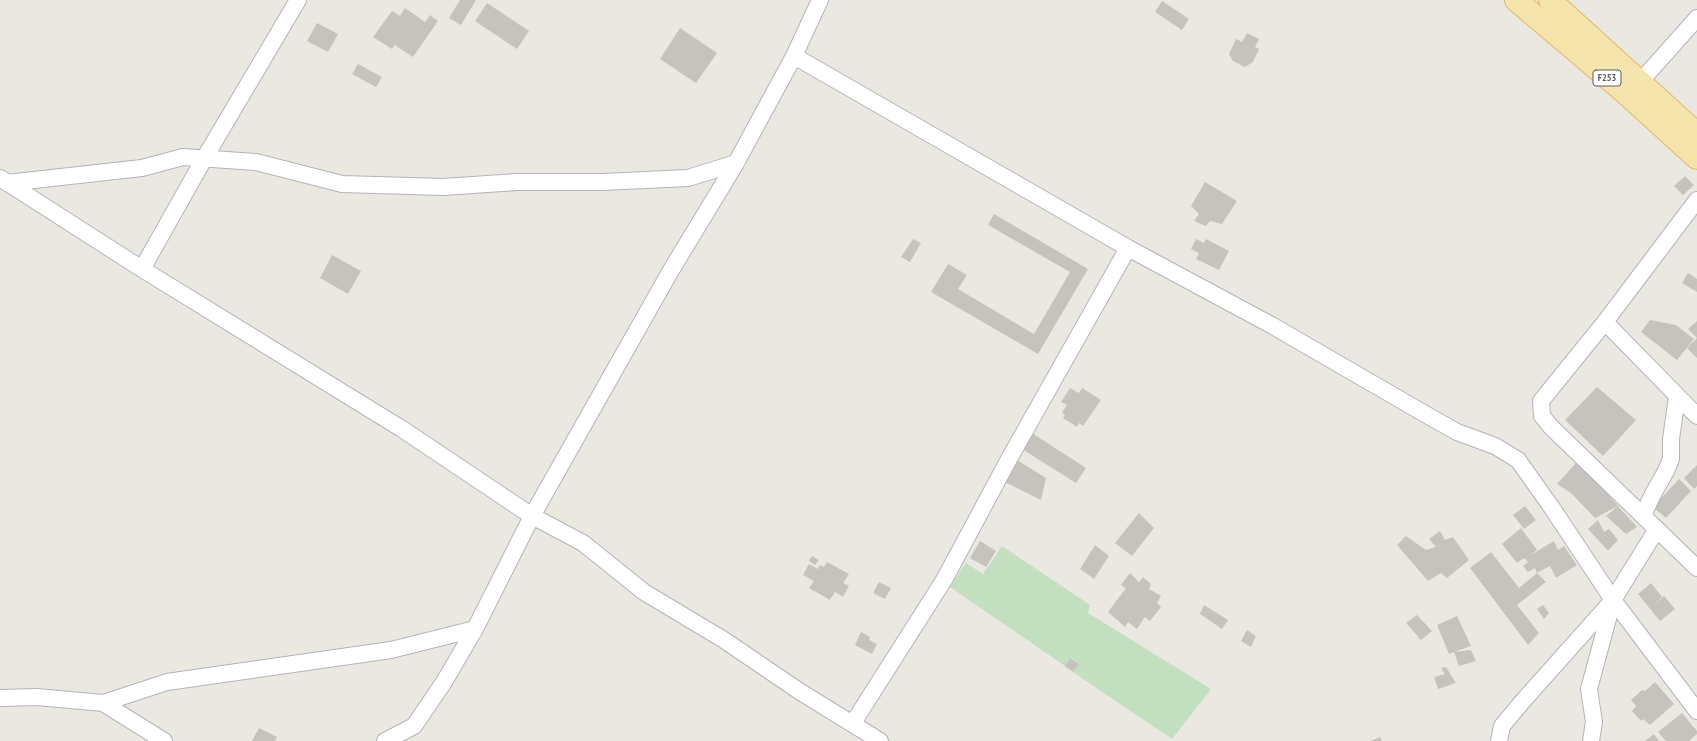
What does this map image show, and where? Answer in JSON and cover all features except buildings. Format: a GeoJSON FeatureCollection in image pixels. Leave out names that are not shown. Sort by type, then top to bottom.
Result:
{"type":"FeatureCollection","features":[{"type":"Feature","properties":{"kind":"main road","name":"F253"},"geometry":{"type":"LineString","coordinates":[[1516,0],[1622,90],[1697,158]]}},
{"type":"Feature","properties":{"kind":"main road","name":"F253"},"geometry":{"type":"LineString","coordinates":[[1550,0],[1697,134]]}},
{"type":"Feature","properties":{"kind":"street"},"geometry":{"type":"LineString","coordinates":[[142,269],[204,159],[298,0]]}},
{"type":"Feature","properties":{"kind":"street"},"geometry":{"type":"LineString","coordinates":[[385,741],[414,726],[444,682],[475,629],[532,516],[670,272],[736,163],[794,56],[820,0]]}},
{"type":"Feature","properties":{"kind":"street"},"geometry":{"type":"LineString","coordinates":[[1640,82],[1697,18]]}},
{"type":"Feature","properties":{"kind":"street"},"geometry":{"type":"LineString","coordinates":[[794,56],[1128,248],[1273,326],[1457,432],[1495,446],[1518,460],[1613,600],[1697,711]]}},
{"type":"Feature","properties":{"kind":"street"},"geometry":{"type":"LineString","coordinates":[[4,180],[142,168],[183,157],[256,162],[342,184],[443,187],[517,182],[602,182],[688,178],[736,163]]}},
{"type":"Feature","properties":{"kind":"street"},"geometry":{"type":"LineString","coordinates":[[4,180],[142,269],[402,429],[532,516],[583,543],[644,592],[724,640],[799,692],[880,741]]}},
{"type":"Feature","properties":{"kind":"street"},"geometry":{"type":"LineString","coordinates":[[1697,200],[1605,322],[1541,401],[1542,416],[1551,427],[1643,514],[1697,568]]}},
{"type":"Feature","properties":{"kind":"street"},"geometry":{"type":"LineString","coordinates":[[852,723],[944,580],[1009,459],[1128,248]]}},
{"type":"Feature","properties":{"kind":"street"},"geometry":{"type":"LineString","coordinates":[[1605,322],[1697,416]]}},
{"type":"Feature","properties":{"kind":"street"},"geometry":{"type":"LineString","coordinates":[[1643,514],[1671,459],[1671,440],[1677,397]]}},
{"type":"Feature","properties":{"kind":"street"},"geometry":{"type":"LineString","coordinates":[[1499,741],[1502,726],[1613,600],[1657,529]]}},
{"type":"Feature","properties":{"kind":"street"},"geometry":{"type":"LineString","coordinates":[[1590,741],[1594,722],[1589,688],[1613,600]]}},
{"type":"Feature","properties":{"kind":"street"},"geometry":{"type":"LineString","coordinates":[[0,698],[37,697],[102,703],[167,682],[391,650],[475,629]]}},
{"type":"Feature","properties":{"kind":"street"},"geometry":{"type":"LineString","coordinates":[[102,703],[164,741]]}},
{"type":"Feature","properties":{"kind":"green space"},"geometry":{"type":"Polygon","coordinates":[[[1002,546],[1090,605],[1088,613],[1211,689],[1172,739],[1073,672],[1079,664],[1071,658],[1065,666],[950,587],[966,563],[983,574],[1002,546]]]}}]}
